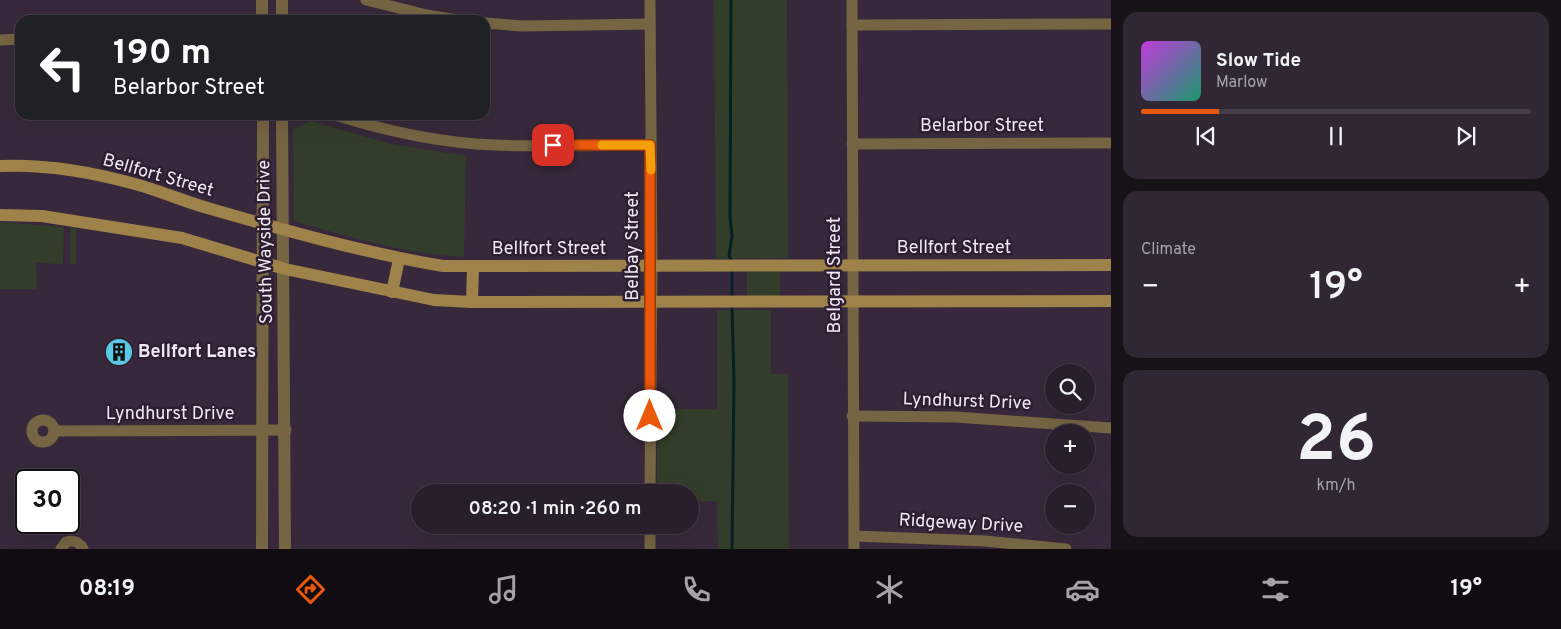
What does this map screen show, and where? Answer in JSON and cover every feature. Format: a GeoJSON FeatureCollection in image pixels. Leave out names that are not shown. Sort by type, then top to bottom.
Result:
{"type":"FeatureCollection","features":[{"type":"Feature","properties":{"kind":"main road","name":"Bellfort Street"},"geometry":{"type":"LineString","coordinates":[[0,166],[56,168],[137,184],[209,209],[263,224],[399,259],[443,266],[1111,265]]}},
{"type":"Feature","properties":{"kind":"main road"},"geometry":{"type":"LineString","coordinates":[[0,214],[42,216],[182,238],[284,269],[434,300],[472,302],[1111,301]]}},
{"type":"Feature","properties":{"kind":"main road"},"geometry":{"type":"LineString","coordinates":[[392,292],[399,259]]}},
{"type":"Feature","properties":{"kind":"main road"},"geometry":{"type":"LineString","coordinates":[[472,302],[473,267]]}},
{"type":"Feature","properties":{"kind":"street"},"geometry":{"type":"LineString","coordinates":[[262,0],[262,15]]}},
{"type":"Feature","properties":{"kind":"street"},"geometry":{"type":"LineString","coordinates":[[282,0],[282,15]]}},
{"type":"Feature","properties":{"kind":"street"},"geometry":{"type":"LineString","coordinates":[[366,0],[423,15]]}},
{"type":"Feature","properties":{"kind":"street","name":"Belbay Street"},"geometry":{"type":"LineString","coordinates":[[650,0],[652,267],[650,484]]}},
{"type":"Feature","properties":{"kind":"street","name":"Belgard Street"},"geometry":{"type":"LineString","coordinates":[[852,0],[852,416],[854,549]]}},
{"type":"Feature","properties":{"kind":"street"},"geometry":{"type":"LineString","coordinates":[[490,23],[522,26],[650,24]]}},
{"type":"Feature","properties":{"kind":"street"},"geometry":{"type":"LineString","coordinates":[[852,25],[1111,24]]}},
{"type":"Feature","properties":{"kind":"street"},"geometry":{"type":"LineString","coordinates":[[0,40],[15,39]]}},
{"type":"Feature","properties":{"kind":"street","name":"South Wayside Drive"},"geometry":{"type":"LineString","coordinates":[[262,549],[263,120]]}},
{"type":"Feature","properties":{"kind":"street","name":"South Wayside Drive"},"geometry":{"type":"LineString","coordinates":[[282,120],[286,549]]}},
{"type":"Feature","properties":{"kind":"street"},"geometry":{"type":"LineString","coordinates":[[351,120],[389,131],[458,142],[495,145],[650,145]]}},
{"type":"Feature","properties":{"kind":"street","name":"Belarbor Street"},"geometry":{"type":"LineString","coordinates":[[852,144],[1111,143]]}},
{"type":"Feature","properties":{"kind":"street","name":"Lyndhurst Drive"},"geometry":{"type":"LineString","coordinates":[[852,416],[956,417],[1111,428]]}},
{"type":"Feature","properties":{"kind":"street","name":"Lyndhurst Drive"},"geometry":{"type":"LineString","coordinates":[[54,431],[286,430]]}},
{"type":"Feature","properties":{"kind":"street"},"geometry":{"type":"LineString","coordinates":[[650,534],[650,549]]}},
{"type":"Feature","properties":{"kind":"street","name":"Ridgeway Drive"},"geometry":{"type":"LineString","coordinates":[[854,536],[985,541],[1066,549]]}},
{"type":"Feature","properties":{"kind":"street"},"geometry":{"type":"LineString","coordinates":[[61,549],[66,542],[74,541],[80,544],[83,549]]}},
{"type":"Feature","properties":{"kind":"green space"},"geometry":{"type":"Polygon","coordinates":[[[714,0],[787,0],[788,258],[716,259],[714,0]]]}},
{"type":"Feature","properties":{"kind":"green space"},"geometry":{"type":"Polygon","coordinates":[[[311,121],[391,144],[466,156],[464,257],[399,249],[294,221],[293,129],[311,121]]]}},
{"type":"Feature","properties":{"kind":"green space"},"geometry":{"type":"Polygon","coordinates":[[[0,222],[64,227],[63,264],[36,263],[37,289],[0,289],[0,222]]]}},
{"type":"Feature","properties":{"kind":"green space"},"geometry":{"type":"Polygon","coordinates":[[[70,228],[76,229],[76,264],[70,264],[70,228]]]}},
{"type":"Feature","properties":{"kind":"green space"},"geometry":{"type":"Polygon","coordinates":[[[780,271],[780,297],[747,297],[747,272],[780,271]]]}},
{"type":"Feature","properties":{"kind":"green space"},"geometry":{"type":"Polygon","coordinates":[[[717,310],[771,310],[771,374],[788,374],[789,549],[718,549],[717,501],[699,501],[699,484],[657,484],[657,409],[717,409],[717,310]]]}},
{"type":"Feature","properties":{"kind":"waterway"},"geometry":{"type":"LineString","coordinates":[[731,0],[730,217],[732,236],[729,256],[732,261]]}},
{"type":"Feature","properties":{"kind":"waterway"},"geometry":{"type":"LineString","coordinates":[[732,270],[732,298]]}},
{"type":"Feature","properties":{"kind":"waterway"},"geometry":{"type":"LineString","coordinates":[[732,305],[734,383],[732,549]]}},
{"type":"Feature","properties":{"kind":"slow traffic"},"geometry":{"type":"LineString","coordinates":[[602,145],[650,145],[651,170]]}},
{"type":"Feature","properties":{"kind":"place","name":"Bellfort Lanes"},"geometry":{"type":"Point","coordinates":[119,352]}},
{"type":"Feature","properties":{"kind":"route"},"geometry":{"type":"LineString","coordinates":[[553,145],[650,145],[652,267],[650,416]]}}]}
